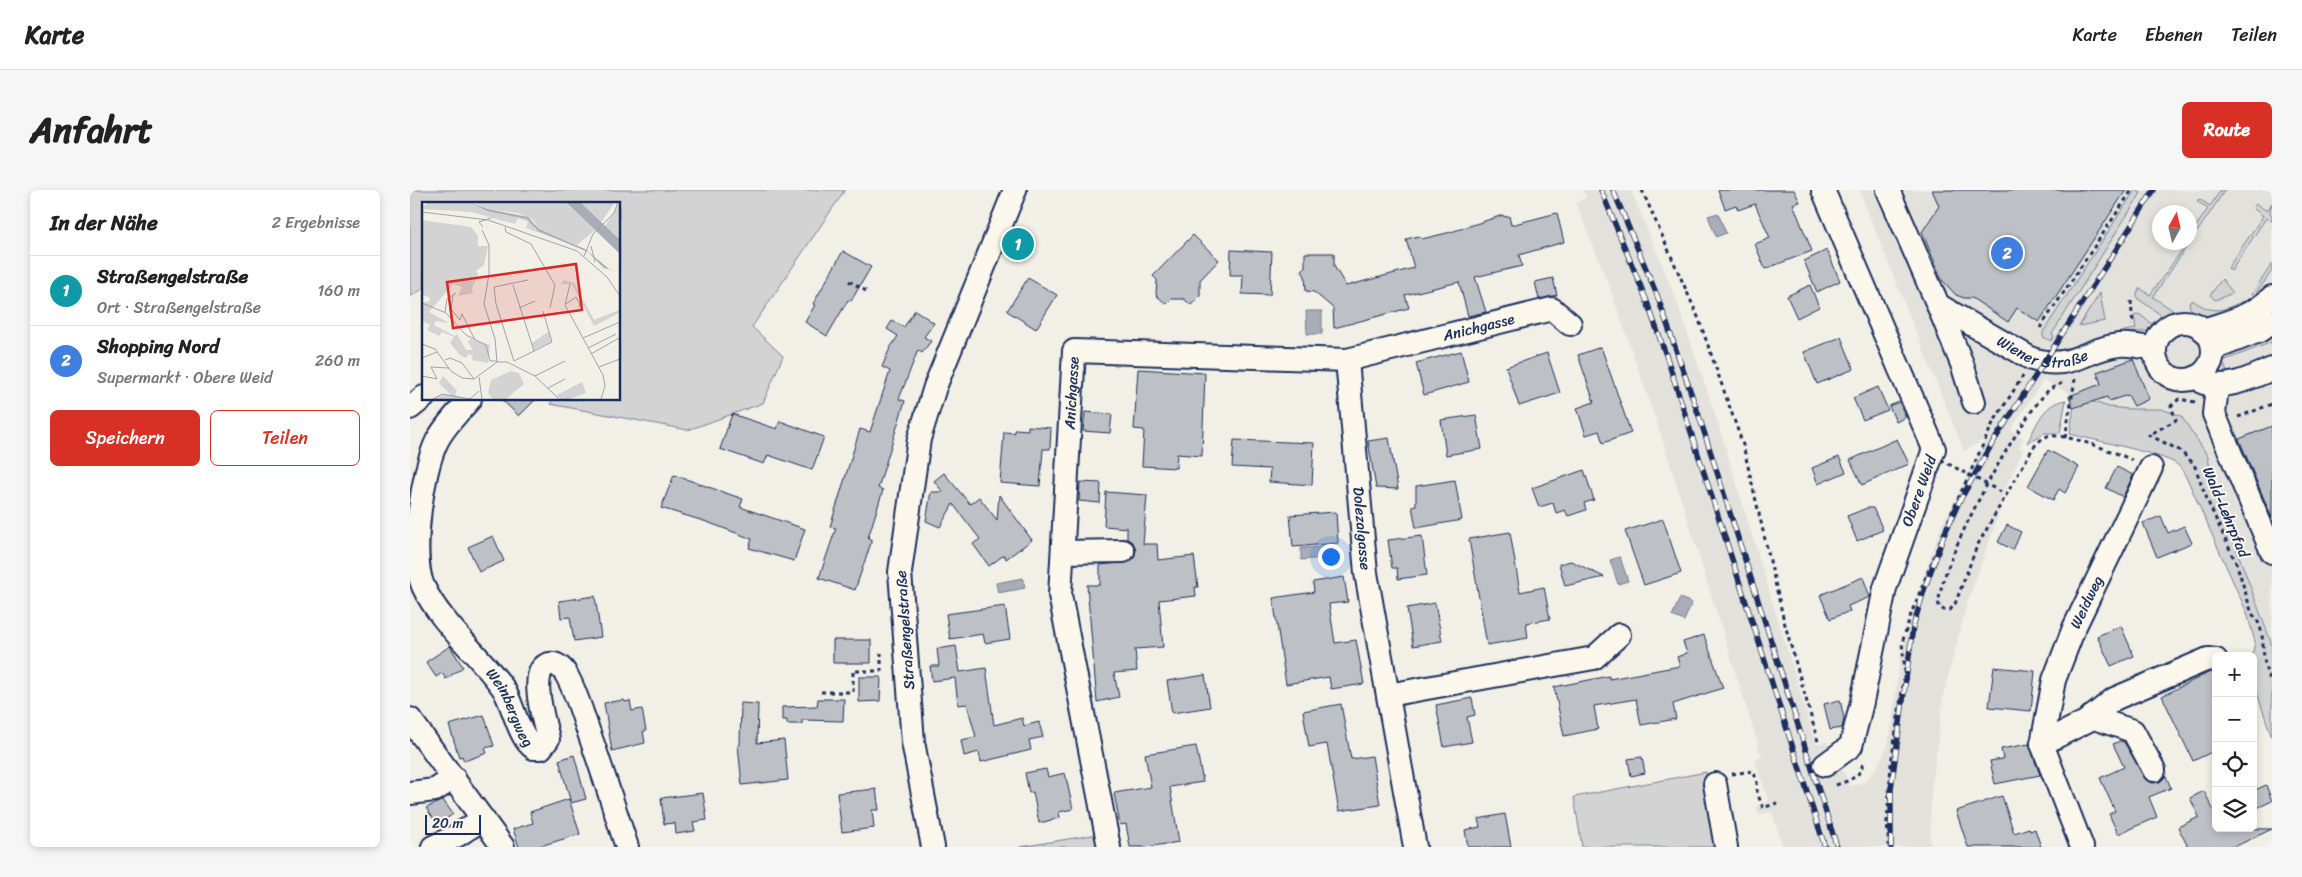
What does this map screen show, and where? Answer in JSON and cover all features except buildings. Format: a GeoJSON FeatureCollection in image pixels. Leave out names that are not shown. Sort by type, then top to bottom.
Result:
{"type":"FeatureCollection","features":[{"type":"Feature","properties":{"kind":"street","name":"Straßengelstraße"},"geometry":{"type":"LineString","coordinates":[[933,847],[913,742],[900,572],[919,438],[935,387],[1015,190]]}},
{"type":"Feature","properties":{"kind":"street","name":"Obere Weid"},"geometry":{"type":"LineString","coordinates":[[1823,190],[1934,449],[1885,588],[1851,746],[1825,765]]}},
{"type":"Feature","properties":{"kind":"street"},"geometry":{"type":"LineString","coordinates":[[1888,190],[1962,364],[1974,402]]}},
{"type":"Feature","properties":{"kind":"street"},"geometry":{"type":"LineString","coordinates":[[2208,339],[2257,310],[2272,297]]}},
{"type":"Feature","properties":{"kind":"street","name":"Wiener Straße"},"geometry":{"type":"LineString","coordinates":[[1938,305],[2032,360],[2044,363],[2070,361],[2120,345],[2154,349]]}},
{"type":"Feature","properties":{"kind":"street","name":"Anichgasse"},"geometry":{"type":"LineString","coordinates":[[1109,847],[1060,595],[1074,351],[1347,360],[1552,309],[1570,324]]}},
{"type":"Feature","properties":{"kind":"street"},"geometry":{"type":"LineString","coordinates":[[2208,339],[2259,332],[2272,322]]}},
{"type":"Feature","properties":{"kind":"street"},"geometry":{"type":"LineString","coordinates":[[2272,369],[2228,386],[2207,382],[2178,380],[2169,377],[2161,370],[2156,362],[2154,349],[2158,336],[2173,324],[2191,323],[2208,339],[2211,363],[2206,371],[2207,382],[2216,420],[2272,552]]}},
{"type":"Feature","properties":{"kind":"street","name":"Dolezalgasse"},"geometry":{"type":"LineString","coordinates":[[1347,360],[1366,573],[1415,847]]}},
{"type":"Feature","properties":{"kind":"street"},"geometry":{"type":"LineString","coordinates":[[410,408],[422,399]]}},
{"type":"Feature","properties":{"kind":"street","name":"Weinbergweg"},"geometry":{"type":"LineString","coordinates":[[469,400],[437,441],[425,480],[418,528],[419,576],[423,587],[435,605],[504,689],[525,738],[534,748],[541,748],[548,739],[538,692],[538,679],[543,668],[549,664],[557,665],[562,669],[568,678],[584,719],[627,847]]}},
{"type":"Feature","properties":{"kind":"street","name":"Weidweg"},"geometry":{"type":"LineString","coordinates":[[2042,744],[2054,680],[2074,628],[2151,468]]}},
{"type":"Feature","properties":{"kind":"street"},"geometry":{"type":"LineString","coordinates":[[1063,552],[1123,551]]}},
{"type":"Feature","properties":{"kind":"street"},"geometry":{"type":"LineString","coordinates":[[1388,695],[1594,658],[1619,635]]}},
{"type":"Feature","properties":{"kind":"street"},"geometry":{"type":"LineString","coordinates":[[2082,847],[2042,744],[2091,717],[2114,699],[2208,659],[2212,660]]}},
{"type":"Feature","properties":{"kind":"street"},"geometry":{"type":"LineString","coordinates":[[2091,717],[2133,731],[2154,770]]}},
{"type":"Feature","properties":{"kind":"street"},"geometry":{"type":"LineString","coordinates":[[410,719],[503,847]]}},
{"type":"Feature","properties":{"kind":"street"},"geometry":{"type":"LineString","coordinates":[[410,793],[435,790],[454,778]]}},
{"type":"Feature","properties":{"kind":"street"},"geometry":{"type":"LineString","coordinates":[[1715,784],[1726,847]]}},
{"type":"Feature","properties":{"kind":"street"},"geometry":{"type":"LineString","coordinates":[[433,847],[458,835],[483,818]]}},
{"type":"Feature","properties":{"kind":"path"},"geometry":{"type":"LineString","coordinates":[[1642,190],[1698,317],[1743,445],[1784,621],[1825,765]]}},
{"type":"Feature","properties":{"kind":"path"},"geometry":{"type":"LineString","coordinates":[[2040,328],[2132,190]]}},
{"type":"Feature","properties":{"kind":"path"},"geometry":{"type":"LineString","coordinates":[[849,281],[866,291]]}},
{"type":"Feature","properties":{"kind":"path"},"geometry":{"type":"LineString","coordinates":[[1889,847],[1887,822],[1891,764],[1905,671],[1902,643],[1911,614],[1951,514],[1993,423],[2032,360]]}},
{"type":"Feature","properties":{"kind":"path"},"geometry":{"type":"LineString","coordinates":[[2070,379],[2050,390],[2038,403],[1981,494],[1958,543],[1941,587],[1938,600],[1939,607],[1944,610],[1950,610],[1955,604],[1972,555],[2005,493],[2039,440],[2049,436],[2065,438],[2108,449],[2151,468]]}},
{"type":"Feature","properties":{"kind":"path"},"geometry":{"type":"LineString","coordinates":[[2065,438],[2074,384]]}},
{"type":"Feature","properties":{"kind":"path","name":"Wald-Lehrpfad"},"geometry":{"type":"LineString","coordinates":[[2216,420],[2199,403],[2180,399],[2171,406],[2176,420],[2149,435],[2178,450],[2194,464],[2208,502],[2237,565],[2252,614],[2257,618],[2262,641],[2265,673],[2272,682]]}},
{"type":"Feature","properties":{"kind":"path"},"geometry":{"type":"LineString","coordinates":[[2216,420],[2272,404]]}},
{"type":"Feature","properties":{"kind":"path"},"geometry":{"type":"LineString","coordinates":[[1941,460],[2005,493]]}},
{"type":"Feature","properties":{"kind":"path"},"geometry":{"type":"LineString","coordinates":[[821,692],[853,692],[853,671],[881,671],[881,653]]}},
{"type":"Feature","properties":{"kind":"path"},"geometry":{"type":"LineString","coordinates":[[1715,784],[1716,778],[1753,771],[1757,781],[1757,792],[1763,808],[1777,803]]}},
{"type":"Feature","properties":{"kind":"shaded area"},"geometry":{"type":"Polygon","coordinates":[[[410,190],[845,190],[752,327],[783,356],[763,403],[688,430],[550,404],[552,400],[620,400],[620,202],[422,202],[422,289],[410,297],[410,190]]]}},
{"type":"Feature","properties":{"kind":"shaded area"},"geometry":{"type":"Polygon","coordinates":[[[1583,190],[1631,190],[1676,299],[1717,420],[1816,744],[1827,742],[1832,758],[1851,786],[1865,782],[1877,767],[1887,747],[1892,724],[1899,665],[1916,598],[1942,525],[1986,439],[1964,451],[1859,190],[2272,190],[2272,645],[2202,459],[2043,380],[2011,430],[2023,438],[2019,447],[2023,450],[2003,493],[1997,519],[1966,607],[1944,692],[1931,793],[1930,847],[1783,847],[1772,812],[1759,815],[1756,806],[1769,802],[1755,760],[1762,757],[1661,435],[1609,285],[1576,203],[1586,197],[1583,190]]]}},
{"type":"Feature","properties":{"kind":"shaded area"},"geometry":{"type":"Polygon","coordinates":[[[2135,190],[2141,193],[2052,334],[2054,336],[2051,341],[2043,337],[2043,332],[2135,190]]]}},
{"type":"Feature","properties":{"kind":"shaded area"},"geometry":{"type":"Polygon","coordinates":[[[2221,190],[2225,190],[2197,232],[2197,225],[2208,209],[2197,201],[2199,199],[2210,206],[2221,190]]]}},
{"type":"Feature","properties":{"kind":"shaded area"},"geometry":{"type":"Polygon","coordinates":[[[2272,203],[2270,213],[2272,221],[2266,218],[2231,271],[2228,268],[2263,216],[2253,208],[2256,204],[2267,211],[2272,203]]]}},
{"type":"Feature","properties":{"kind":"shaded area"},"geometry":{"type":"Polygon","coordinates":[[[1718,213],[1726,233],[1716,237],[1708,216],[1718,213]]]}},
{"type":"Feature","properties":{"kind":"shaded area"},"geometry":{"type":"Polygon","coordinates":[[[2182,250],[2185,250],[2153,297],[2174,311],[2174,313],[2165,318],[2137,298],[2140,288],[2150,295],[2182,250]]]}},
{"type":"Feature","properties":{"kind":"shaded area"},"geometry":{"type":"Polygon","coordinates":[[[2272,264],[2272,271],[2254,296],[2252,294],[2272,264]]]}},
{"type":"Feature","properties":{"kind":"shaded area"},"geometry":{"type":"Polygon","coordinates":[[[2222,279],[2233,293],[2215,300],[2210,295],[2222,279]]]}},
{"type":"Feature","properties":{"kind":"shaded area"},"geometry":{"type":"Polygon","coordinates":[[[2100,293],[2105,321],[2079,326],[2100,293]]]}},
{"type":"Feature","properties":{"kind":"shaded area"},"geometry":{"type":"Polygon","coordinates":[[[2192,300],[2206,308],[2217,310],[2243,301],[2247,306],[2205,317],[2197,316],[2192,311],[2189,303],[2192,300]]]}},
{"type":"Feature","properties":{"kind":"shaded area"},"geometry":{"type":"Polygon","coordinates":[[[1306,311],[1322,311],[1322,334],[1307,334],[1306,311]]]}},
{"type":"Feature","properties":{"kind":"shaded area"},"geometry":{"type":"Polygon","coordinates":[[[2139,314],[2152,324],[2150,331],[2125,333],[2124,331],[2136,329],[2134,316],[2139,314]]]}},
{"type":"Feature","properties":{"kind":"shaded area"},"geometry":{"type":"Polygon","coordinates":[[[2272,335],[2272,342],[2223,361],[2228,375],[2226,377],[2215,368],[2220,362],[2234,352],[2272,335]]]}},
{"type":"Feature","properties":{"kind":"shaded area"},"geometry":{"type":"Polygon","coordinates":[[[2075,396],[2109,407],[2161,409],[2181,416],[2208,456],[2212,483],[2272,645],[2272,738],[2257,693],[2257,652],[2253,652],[2255,642],[2247,613],[2183,472],[2179,466],[2161,457],[2070,434],[2075,396]]]}},
{"type":"Feature","properties":{"kind":"shaded area"},"geometry":{"type":"Polygon","coordinates":[[[2066,400],[2060,433],[2044,433],[2027,443],[2046,410],[2058,402],[2066,400]]]}},
{"type":"Feature","properties":{"kind":"shaded area"},"geometry":{"type":"Polygon","coordinates":[[[1324,547],[1325,558],[1301,560],[1301,548],[1324,547]]]}},
{"type":"Feature","properties":{"kind":"shaded area"},"geometry":{"type":"Polygon","coordinates":[[[1620,557],[1628,581],[1618,584],[1610,560],[1620,557]]]}},
{"type":"Feature","properties":{"kind":"shaded area"},"geometry":{"type":"Polygon","coordinates":[[[1023,578],[1025,588],[998,593],[996,583],[1023,578]]]}},
{"type":"Feature","properties":{"kind":"shaded area"},"geometry":{"type":"Polygon","coordinates":[[[1680,598],[1692,603],[1684,621],[1672,616],[1680,598]]]}},
{"type":"Feature","properties":{"kind":"shaded area"},"geometry":{"type":"Polygon","coordinates":[[[1706,772],[1719,847],[1582,847],[1574,797],[1706,772]]]}},
{"type":"Feature","properties":{"kind":"shaded area"},"geometry":{"type":"Polygon","coordinates":[[[1098,834],[1100,847],[1020,847],[1098,834]]]}},
{"type":"Feature","properties":{"kind":"railway"},"geometry":{"type":"LineString","coordinates":[[1601,190],[1646,299],[1667,358],[1825,847]]}},
{"type":"Feature","properties":{"kind":"railway"},"geometry":{"type":"LineString","coordinates":[[1613,190],[1657,295],[1699,416],[1837,847]]}},
{"type":"Feature","properties":{"kind":"railway"},"geometry":{"type":"LineString","coordinates":[[1891,847],[1891,789],[1913,627],[1944,535],[1958,504],[1992,444],[2154,190]]}},
{"type":"Feature","properties":{"kind":"place","name":"Straßengelstraße"},"geometry":{"type":"Point","coordinates":[1018,244]}},
{"type":"Feature","properties":{"kind":"place","name":"Shopping Nord"},"geometry":{"type":"Point","coordinates":[2007,253]}}]}
